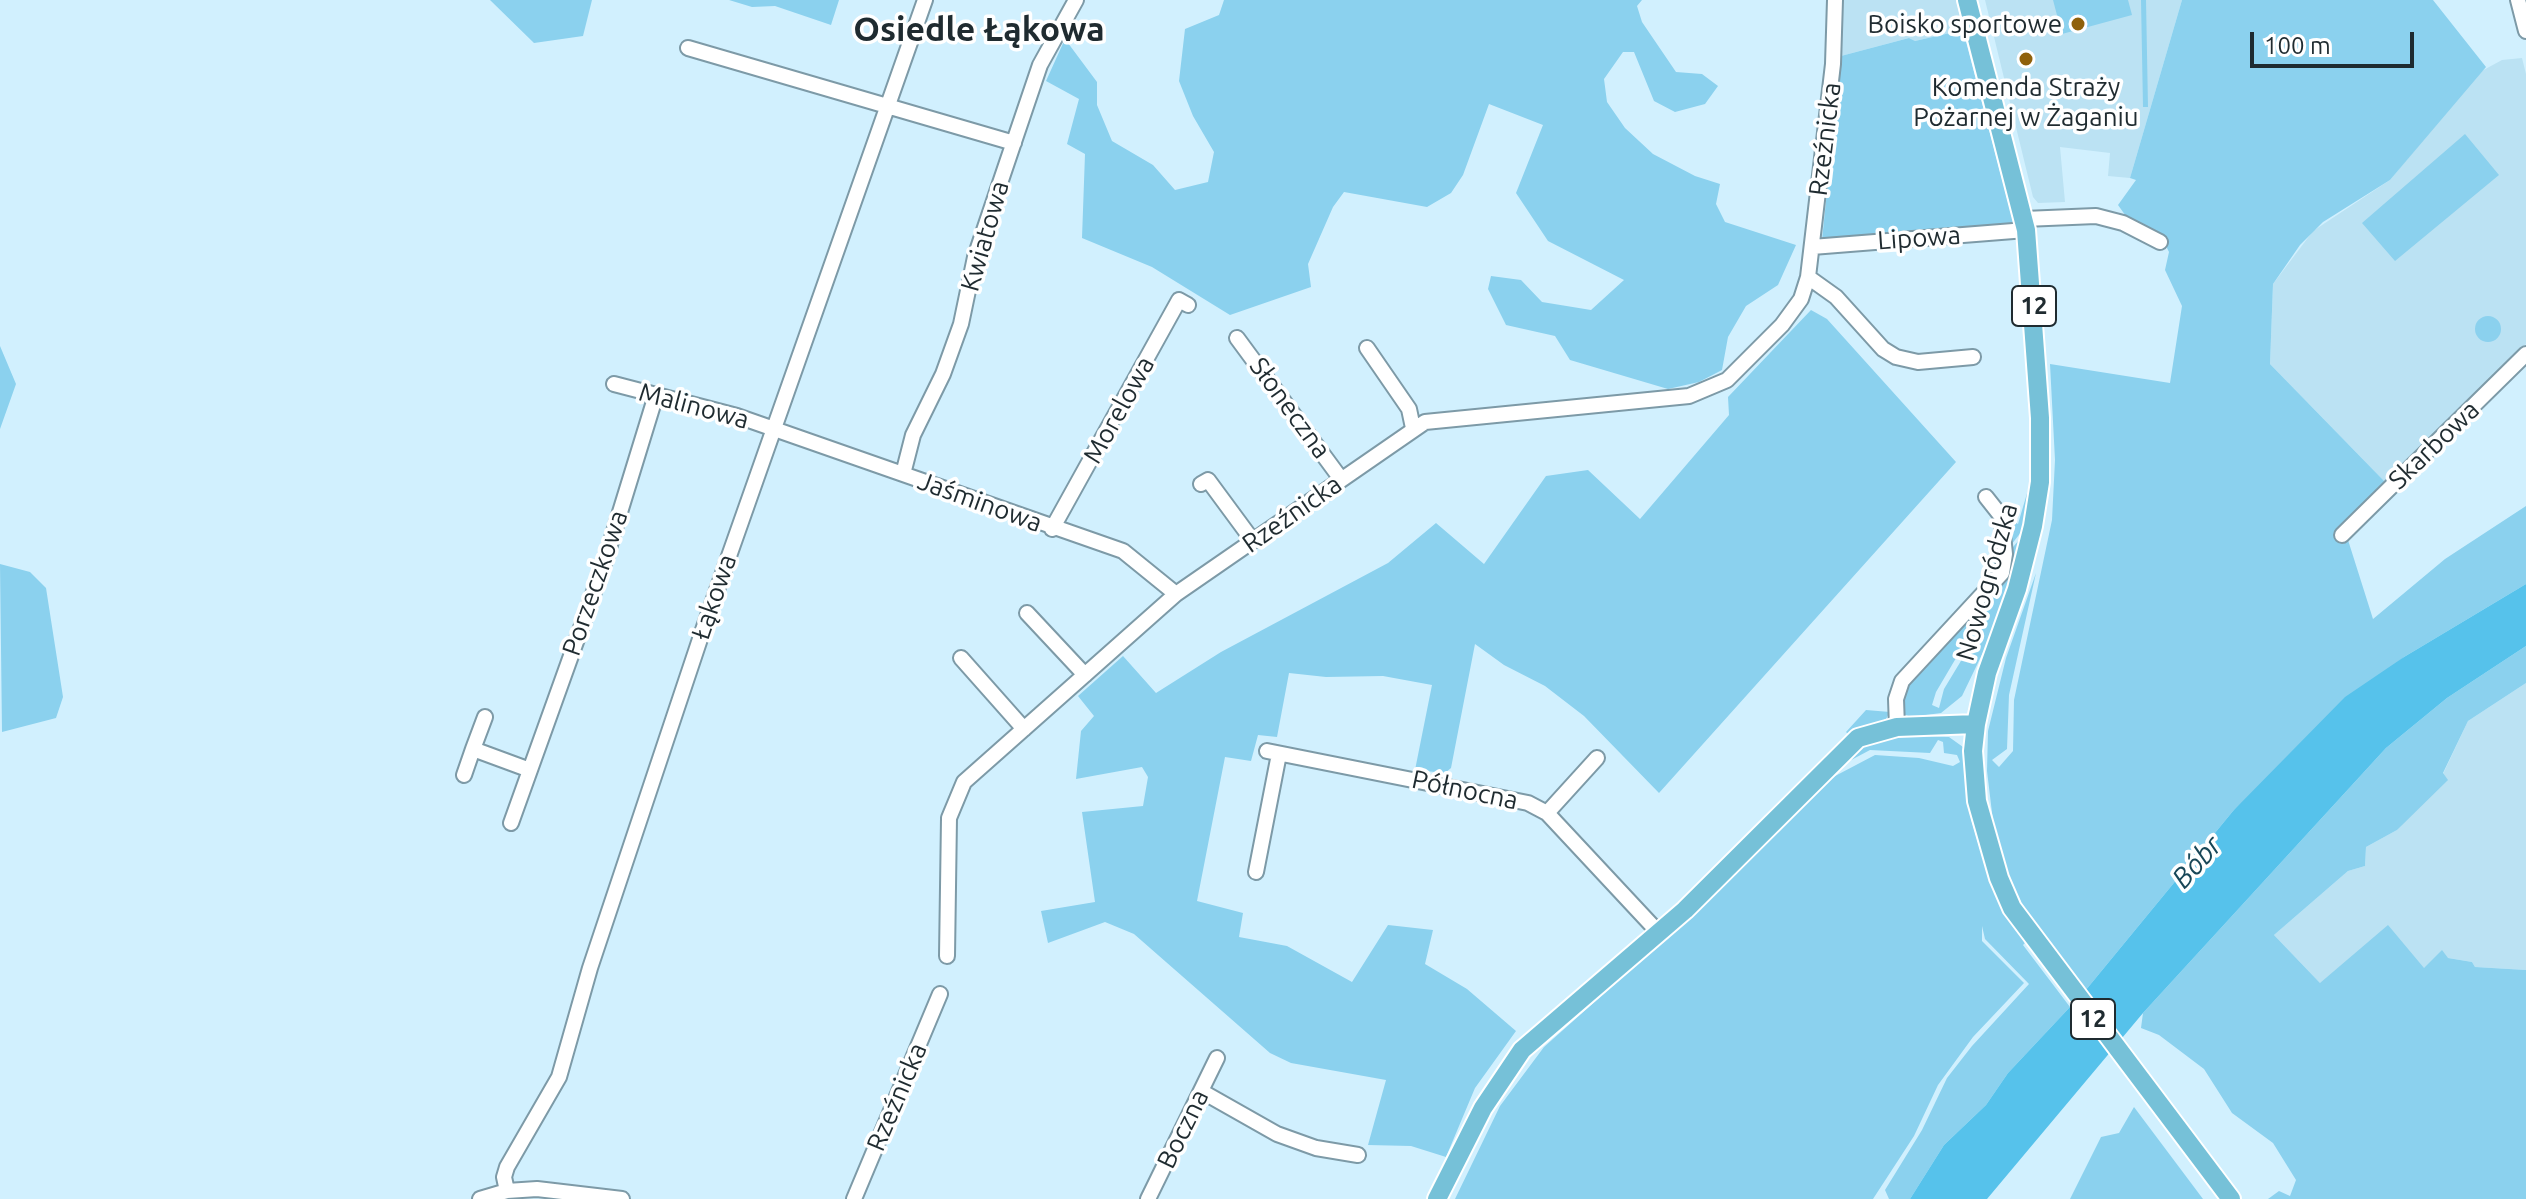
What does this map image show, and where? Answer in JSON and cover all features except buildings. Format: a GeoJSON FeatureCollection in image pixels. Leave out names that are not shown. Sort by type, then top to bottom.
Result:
{"type":"FeatureCollection","features":[{"type":"Feature","properties":{"kind":"main road","name":"Nowogródzka"},"geometry":{"type":"LineString","coordinates":[[1967,0],[2025,225],[2039,383],[2040,482],[2023,569],[1987,673],[1976,724]]}},
{"type":"Feature","properties":{"kind":"main road"},"geometry":{"type":"LineString","coordinates":[[1437,1199],[1483,1108],[1522,1050],[1659,933],[1858,738],[1897,727],[1976,724]]}},
{"type":"Feature","properties":{"kind":"main road","name":"12"},"geometry":{"type":"LineString","coordinates":[[1976,724],[1975,780],[1982,826],[2012,908],[2030,936],[2231,1199]]}},
{"type":"Feature","properties":{"kind":"street","name":"Łąkowa"},"geometry":{"type":"LineString","coordinates":[[507,1191],[504,1177],[507,1167],[559,1077],[615,892],[925,0]]}},
{"type":"Feature","properties":{"kind":"street","name":"Kwiatowa"},"geometry":{"type":"LineString","coordinates":[[903,474],[913,435],[943,374],[961,324],[975,257],[1040,65],[1076,0]]}},
{"type":"Feature","properties":{"kind":"street","name":"Rzeźnicka"},"geometry":{"type":"LineString","coordinates":[[947,956],[952,804],[970,775],[1176,594],[1425,422],[1666,400],[1702,393],[1738,371],[1782,325],[1801,299],[1808,277],[1833,64],[1835,0]]}},
{"type":"Feature","properties":{"kind":"street"},"geometry":{"type":"LineString","coordinates":[[2518,0],[2526,31]]}},
{"type":"Feature","properties":{"kind":"street"},"geometry":{"type":"LineString","coordinates":[[688,48],[1014,143]]}},
{"type":"Feature","properties":{"kind":"street","name":"Lipowa"},"geometry":{"type":"LineString","coordinates":[[1812,247],[2096,216],[2123,223],[2160,242]]}},
{"type":"Feature","properties":{"kind":"street"},"geometry":{"type":"LineString","coordinates":[[1808,277],[1836,297],[1883,349],[1896,357],[1918,362],[1973,357]]}},
{"type":"Feature","properties":{"kind":"street","name":"Morelowa"},"geometry":{"type":"LineString","coordinates":[[1052,529],[1179,300],[1188,305]]}},
{"type":"Feature","properties":{"kind":"street","name":"Słoneczna"},"geometry":{"type":"LineString","coordinates":[[1237,338],[1341,479]]}},
{"type":"Feature","properties":{"kind":"street"},"geometry":{"type":"LineString","coordinates":[[1367,348],[1409,409],[1413,428]]}},
{"type":"Feature","properties":{"kind":"street","name":"Skarbowa"},"geometry":{"type":"LineString","coordinates":[[2342,535],[2526,354]]}},
{"type":"Feature","properties":{"kind":"street","name":"Malinowa"},"geometry":{"type":"LineString","coordinates":[[614,384],[774,429]]}},
{"type":"Feature","properties":{"kind":"street","name":"Porzeczkowa"},"geometry":{"type":"LineString","coordinates":[[511,823],[605,561],[656,395]]}},
{"type":"Feature","properties":{"kind":"street","name":"Jaśminowa"},"geometry":{"type":"LineString","coordinates":[[774,429],[1052,529],[1123,551],[1176,594]]}},
{"type":"Feature","properties":{"kind":"street"},"geometry":{"type":"LineString","coordinates":[[1201,484],[1208,480],[1253,541]]}},
{"type":"Feature","properties":{"kind":"street","name":"Nowogródzka"},"geometry":{"type":"LineString","coordinates":[[1897,727],[1896,699],[1902,681],[2002,573],[2005,554],[2001,516],[1986,497]]}},
{"type":"Feature","properties":{"kind":"street"},"geometry":{"type":"LineString","coordinates":[[1027,613],[1085,675]]}},
{"type":"Feature","properties":{"kind":"street"},"geometry":{"type":"LineString","coordinates":[[961,658],[1024,729]]}},
{"type":"Feature","properties":{"kind":"street"},"geometry":{"type":"LineString","coordinates":[[464,775],[485,717]]}},
{"type":"Feature","properties":{"kind":"street"},"geometry":{"type":"LineString","coordinates":[[473,749],[530,770]]}},
{"type":"Feature","properties":{"kind":"street","name":"Północna"},"geometry":{"type":"LineString","coordinates":[[1256,872],[1273,752],[1514,797],[1547,813],[1659,933]]}},
{"type":"Feature","properties":{"kind":"street"},"geometry":{"type":"LineString","coordinates":[[1547,813],[1597,758]]}},
{"type":"Feature","properties":{"kind":"street","name":"Rzeźnicka"},"geometry":{"type":"LineString","coordinates":[[854,1199],[940,994]]}},
{"type":"Feature","properties":{"kind":"street","name":"Boczna"},"geometry":{"type":"LineString","coordinates":[[1148,1199],[1217,1058]]}},
{"type":"Feature","properties":{"kind":"street"},"geometry":{"type":"LineString","coordinates":[[1201,1091],[1277,1134],[1316,1148],[1358,1155]]}},
{"type":"Feature","properties":{"kind":"street"},"geometry":{"type":"LineString","coordinates":[[480,1199],[507,1191],[572,1190],[622,1199]]}},
{"type":"Feature","properties":{"kind":"shaded area"},"geometry":{"type":"Polygon","coordinates":[[[490,0],[592,0],[583,36],[534,43],[490,0]]]}},
{"type":"Feature","properties":{"kind":"shaded area"},"geometry":{"type":"Polygon","coordinates":[[[729,0],[839,0],[831,25],[775,6],[752,7],[729,0]]]}},
{"type":"Feature","properties":{"kind":"shaded area"},"geometry":{"type":"Polygon","coordinates":[[[1224,0],[1642,0],[1637,6],[1642,22],[1676,72],[1702,74],[1718,86],[1705,104],[1675,112],[1654,101],[1634,52],[1623,52],[1604,79],[1607,102],[1625,128],[1653,154],[1695,176],[1720,184],[1716,204],[1725,222],[1796,245],[1778,285],[1746,306],[1728,337],[1722,370],[1699,382],[1668,389],[1570,360],[1555,336],[1506,325],[1488,289],[1491,276],[1521,280],[1542,302],[1591,310],[1624,280],[1548,241],[1516,193],[1543,125],[1489,104],[1463,175],[1451,193],[1427,207],[1344,192],[1333,207],[1308,264],[1311,287],[1230,315],[1152,267],[1082,238],[1085,154],[1067,144],[1079,99],[1046,81],[1065,39],[1097,82],[1097,105],[1112,141],[1153,165],[1175,190],[1208,182],[1214,152],[1193,116],[1179,81],[1185,29],[1219,15],[1224,0]]]}},
{"type":"Feature","properties":{"kind":"shaded area"},"geometry":{"type":"Polygon","coordinates":[[[1843,0],[1956,0],[1963,30],[1915,41],[1909,38],[1841,56],[1843,0]]]}},
{"type":"Feature","properties":{"kind":"shaded area"},"geometry":{"type":"Polygon","coordinates":[[[1985,0],[2182,0],[2130,178],[2108,176],[2110,153],[2060,147],[2065,202],[2038,203],[2033,197],[1985,0]]]}},
{"type":"Feature","properties":{"kind":"shaded area","name":"Boisko sportowe"},"geometry":{"type":"Polygon","coordinates":[[[2053,0],[2128,0],[2132,15],[2062,34],[2053,0]]]}},
{"type":"Feature","properties":{"kind":"shaded area"},"geometry":{"type":"Polygon","coordinates":[[[2141,0],[2146,0],[2148,107],[2143,107],[2141,0]]]}},
{"type":"Feature","properties":{"kind":"shaded area"},"geometry":{"type":"Polygon","coordinates":[[[2182,0],[2433,0],[2486,67],[2390,180],[2323,222],[2300,245],[2273,284],[2270,364],[2386,483],[2337,531],[2348,540],[2373,619],[2445,559],[2526,506],[2526,584],[2404,657],[2233,811],[2085,991],[2031,923],[2010,879],[1993,821],[1987,771],[1988,731],[2006,658],[2036,573],[2009,695],[2007,749],[1992,760],[1999,767],[2013,751],[2014,700],[2052,520],[2055,460],[2050,364],[2170,383],[2182,306],[2165,270],[2169,252],[2162,238],[2128,219],[2118,205],[2136,180],[2130,178],[2182,0]]]}},
{"type":"Feature","properties":{"kind":"shaded area"},"geometry":{"type":"Polygon","coordinates":[[[1963,30],[2014,225],[1822,240],[1841,56],[1909,38],[1915,41],[1963,30]]]}},
{"type":"Feature","properties":{"kind":"shaded area"},"geometry":{"type":"Polygon","coordinates":[[[2522,58],[2526,74],[2526,344],[2386,483],[2270,364],[2273,284],[2313,231],[2390,180],[2478,73],[2502,60],[2522,58]]]}},
{"type":"Feature","properties":{"kind":"shaded area"},"geometry":{"type":"Polygon","coordinates":[[[2465,134],[2499,175],[2395,261],[2362,223],[2465,134]]]}},
{"type":"Feature","properties":{"kind":"shaded area"},"geometry":{"type":"Polygon","coordinates":[[[1811,310],[1827,319],[1956,462],[1659,793],[1584,716],[1545,686],[1504,665],[1475,644],[1451,768],[1445,773],[1415,770],[1432,685],[1383,676],[1326,677],[1289,673],[1277,737],[1258,735],[1251,761],[1225,757],[1197,901],[1243,913],[1239,937],[1287,946],[1352,982],[1388,925],[1433,930],[1425,964],[1467,989],[1516,1031],[1475,1088],[1446,1157],[1411,1146],[1368,1145],[1386,1080],[1291,1063],[1270,1053],[1134,934],[1105,922],[1048,943],[1041,911],[1095,902],[1082,812],[1143,806],[1148,777],[1142,767],[1076,779],[1081,731],[1094,716],[1078,696],[1123,656],[1156,693],[1221,652],[1388,563],[1436,523],[1484,564],[1546,476],[1588,470],[1640,519],[1729,415],[1728,397],[1811,310]]]}},
{"type":"Feature","properties":{"kind":"shaded area"},"geometry":{"type":"Polygon","coordinates":[[[2488,316],[2497,320],[2501,329],[2497,338],[2488,342],[2479,338],[2475,329],[2479,320],[2488,316]]]}},
{"type":"Feature","properties":{"kind":"shaded area"},"geometry":{"type":"Polygon","coordinates":[[[0,346],[16,384],[0,429],[0,346]]]}},
{"type":"Feature","properties":{"kind":"shaded area"},"geometry":{"type":"Polygon","coordinates":[[[2028,490],[2022,531],[2011,545],[2006,516],[2018,524],[2028,490]]]}},
{"type":"Feature","properties":{"kind":"shaded area"},"geometry":{"type":"Polygon","coordinates":[[[2024,534],[2000,617],[1962,696],[1941,713],[1911,717],[1903,714],[1901,703],[1908,684],[1970,617],[1974,623],[1972,631],[1936,692],[1932,705],[1939,708],[1944,689],[1979,631],[1979,622],[1973,613],[2008,553],[2024,534]]]}},
{"type":"Feature","properties":{"kind":"shaded area"},"geometry":{"type":"Polygon","coordinates":[[[0,564],[30,572],[46,588],[63,697],[56,718],[2,732],[0,564]]]}},
{"type":"Feature","properties":{"kind":"shaded area"},"geometry":{"type":"Polygon","coordinates":[[[2526,646],[2526,683],[2468,721],[2443,773],[2448,780],[2397,830],[2366,847],[2365,866],[2348,871],[2274,935],[2320,983],[2388,925],[2424,968],[2442,950],[2448,958],[2472,962],[2475,967],[2526,970],[2526,1199],[2268,1199],[2279,1191],[2290,1196],[2296,1180],[2273,1143],[2232,1113],[2204,1069],[2159,1035],[2141,1028],[2143,1013],[2386,748],[2447,698],[2526,646]]]}},
{"type":"Feature","properties":{"kind":"shaded area"},"geometry":{"type":"Polygon","coordinates":[[[2526,683],[2526,970],[2475,967],[2472,962],[2448,958],[2424,968],[2320,983],[2274,935],[2348,871],[2365,866],[2366,847],[2397,830],[2443,774],[2468,721],[2526,683]]]}},
{"type":"Feature","properties":{"kind":"shaded area"},"geometry":{"type":"Polygon","coordinates":[[[1866,710],[1890,712],[1886,719],[1850,736],[1846,732],[1866,710]]]}},
{"type":"Feature","properties":{"kind":"shaded area"},"geometry":{"type":"Polygon","coordinates":[[[1899,735],[1949,737],[1963,747],[1971,819],[1987,873],[2025,943],[2023,945],[2070,1007],[2008,1073],[1986,1105],[1944,1145],[1910,1199],[1889,1199],[1885,1190],[1922,1130],[1947,1078],[2029,984],[1985,939],[1982,926],[1982,941],[2024,983],[1973,1037],[1938,1085],[1914,1136],[1873,1199],[1455,1199],[1500,1106],[1544,1047],[1618,981],[1818,785],[1875,755],[1919,758],[1953,766],[1960,762],[1957,755],[1944,753],[1943,742],[1938,740],[1930,753],[1870,750],[1838,767],[1866,743],[1899,735]]]}},
{"type":"Feature","properties":{"kind":"shaded area"},"geometry":{"type":"Polygon","coordinates":[[[2134,1107],[2203,1199],[2070,1199],[2101,1137],[2119,1133],[2134,1107]]]}},
{"type":"Feature","properties":{"kind":"water","name":"Bóbr"},"geometry":{"type":"Polygon","coordinates":[[[2526,584],[2526,646],[2447,698],[2386,748],[2143,1013],[1987,1199],[1910,1199],[1944,1145],[1986,1105],[2008,1073],[2085,991],[2233,811],[2345,697],[2404,657],[2526,584]]]}},
{"type":"Feature","properties":{"kind":"place","name":"Boisko sportowe"},"geometry":{"type":"Point","coordinates":[2078,24]}},
{"type":"Feature","properties":{"kind":"place","name":"Komenda Straży Pożarnej w Żaganiu"},"geometry":{"type":"Point","coordinates":[2026,59]}},
{"type":"Feature","properties":{"kind":"district","name":"Osiedle Łąkowa"},"geometry":{"type":"Point","coordinates":[979,30]}}]}
